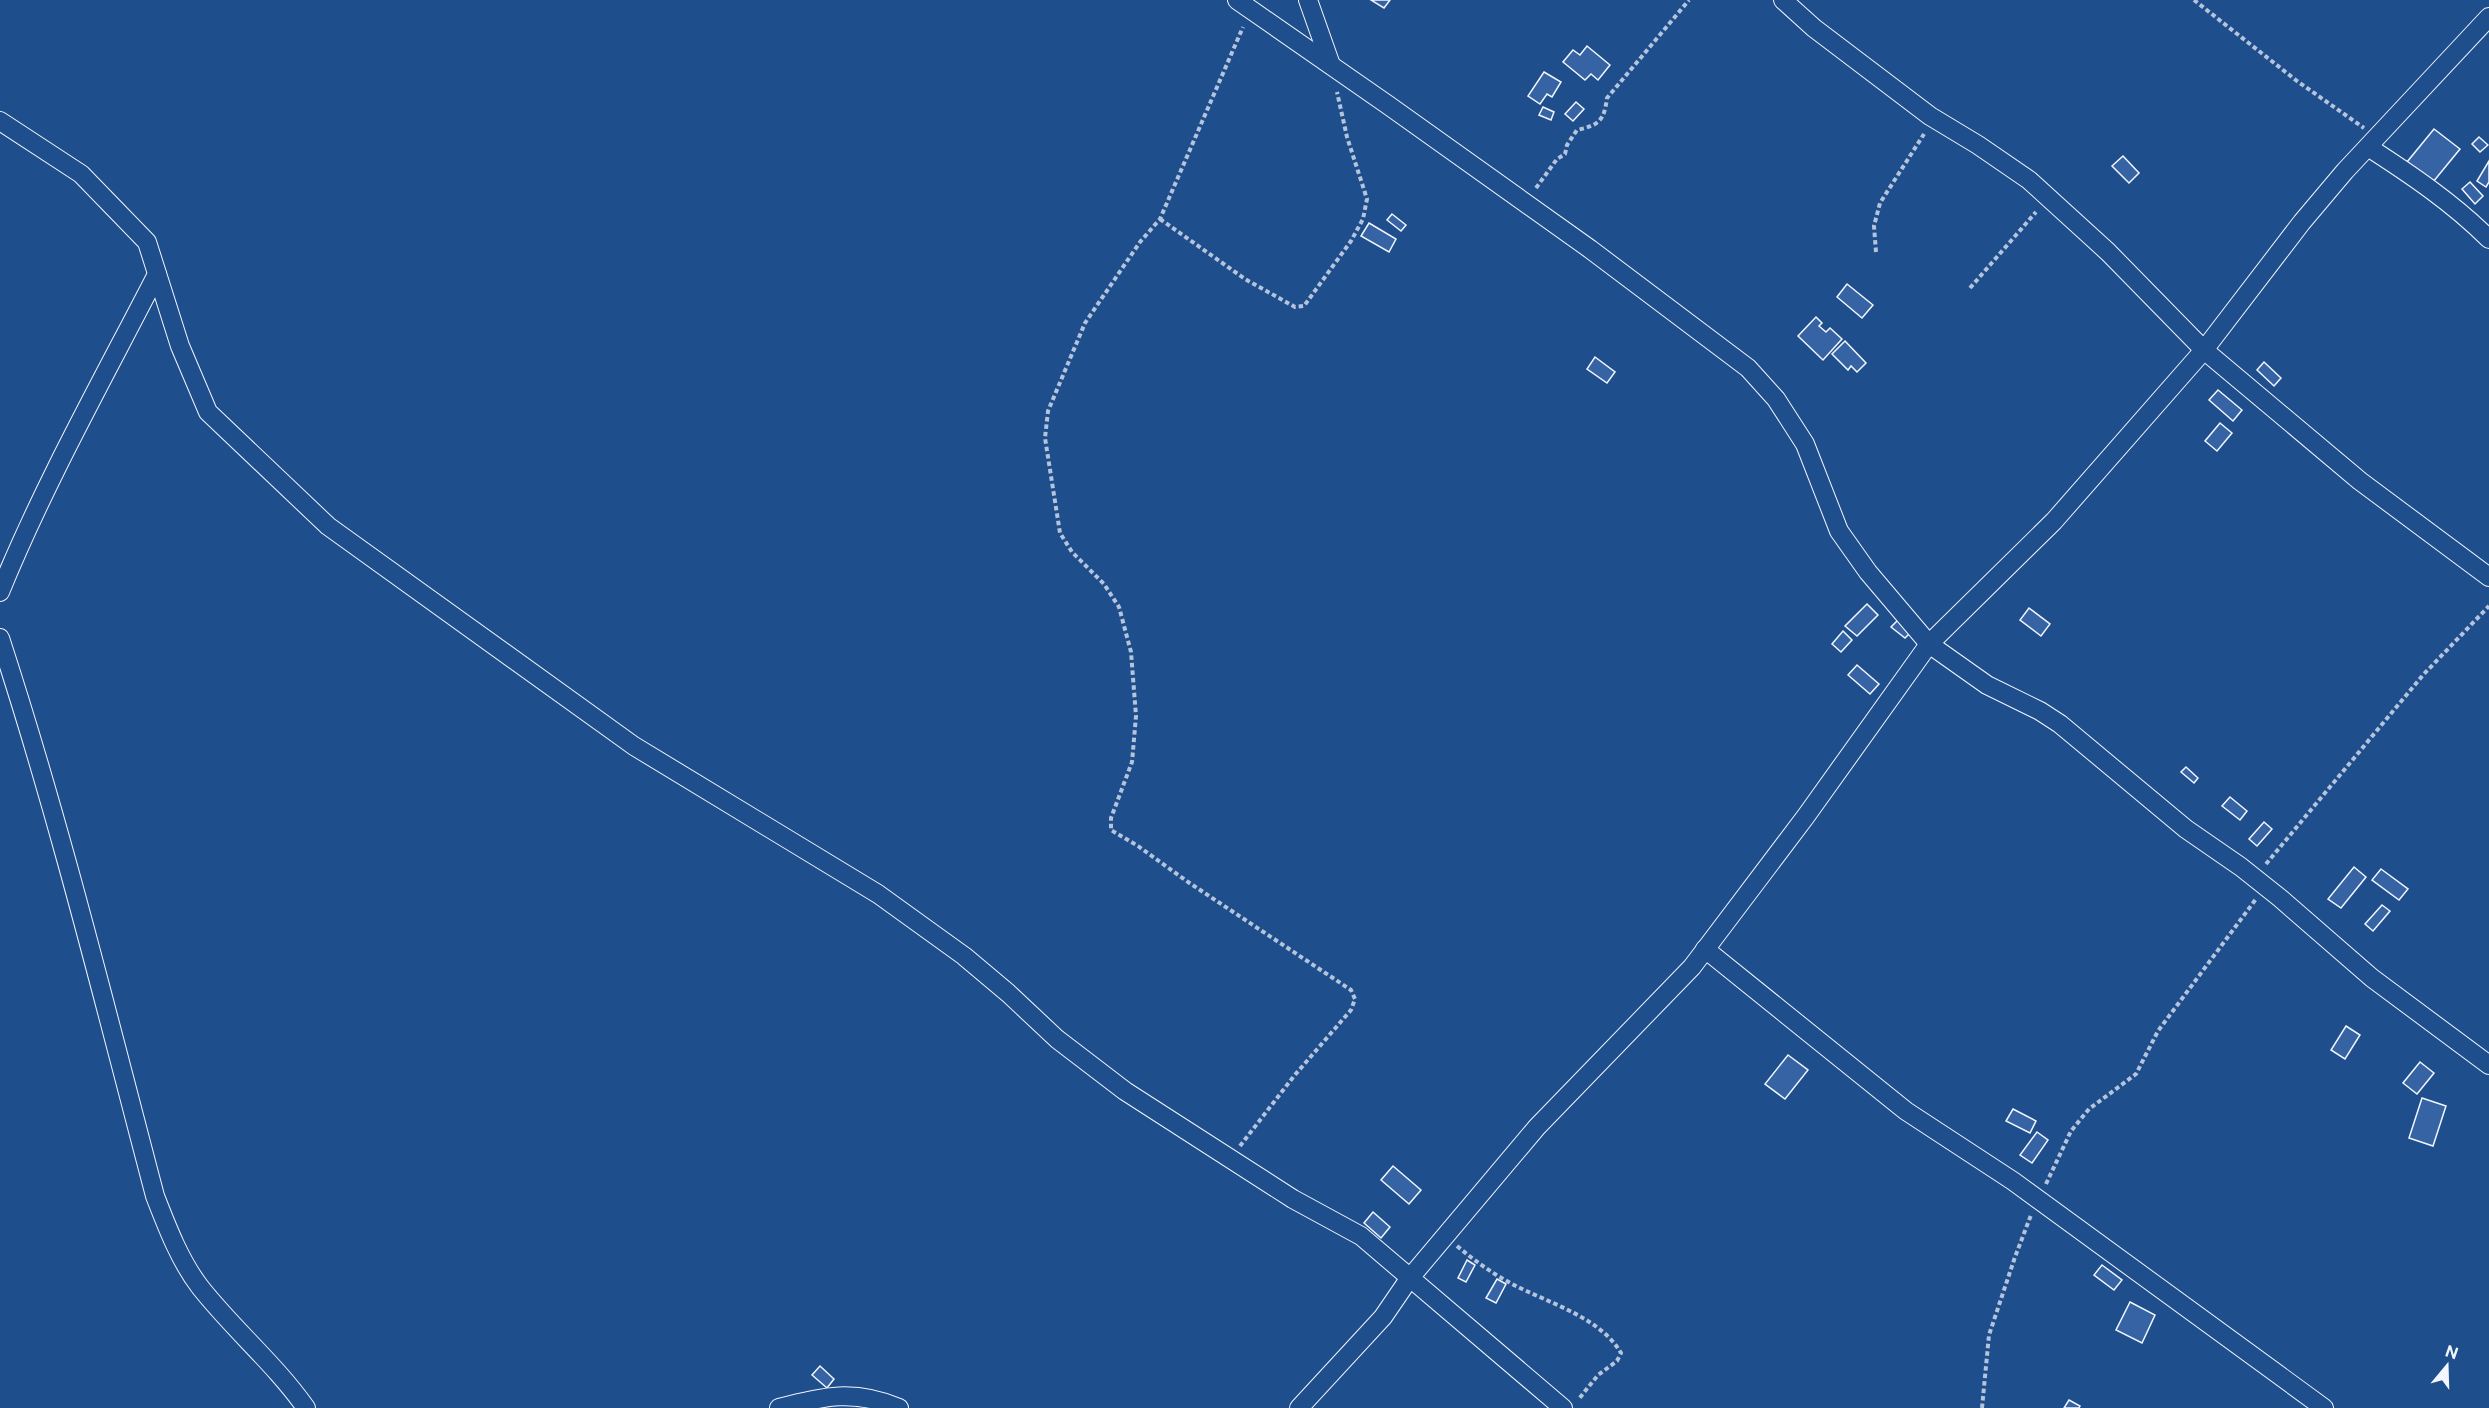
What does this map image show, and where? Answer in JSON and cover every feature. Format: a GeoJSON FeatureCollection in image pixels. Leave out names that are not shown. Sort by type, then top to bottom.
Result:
{"type":"FeatureCollection","features":[{"type":"Feature","properties":{"kind":"street"},"geometry":{"type":"LineString","coordinates":[[1308,0],[1331,65]]}},
{"type":"Feature","properties":{"kind":"street"},"geometry":{"type":"LineString","coordinates":[[1783,0],[1814,28],[1930,117],[2005,162],[2056,203],[2108,252],[2204,350],[2360,481],[2489,577]]}},
{"type":"Feature","properties":{"kind":"street"},"geometry":{"type":"LineString","coordinates":[[1243,5],[1527,204],[1749,368],[1776,399],[1805,444],[1839,531],[1868,572],[1929,644],[1987,685],[2040,711],[2060,724],[2186,829],[2260,882],[2372,978],[2489,1065]]}},
{"type":"Feature","properties":{"kind":"street"},"geometry":{"type":"LineString","coordinates":[[1299,1408],[1383,1317],[1409,1279],[1538,1127],[1692,967],[1806,816],[1929,644],[2054,521],[2204,350],[2302,222],[2372,142],[2489,16]]}},
{"type":"Feature","properties":{"kind":"street"},"geometry":{"type":"LineString","coordinates":[[0,120],[81,174],[147,242],[180,346],[208,412],[328,525],[634,747],[879,894],[964,956],[1057,1039],[1125,1091],[1293,1199],[1361,1236],[1563,1408]]}},
{"type":"Feature","properties":{"kind":"street"},"geometry":{"type":"LineString","coordinates":[[2372,142],[2470,220],[2489,239]]}},
{"type":"Feature","properties":{"kind":"street"},"geometry":{"type":"LineString","coordinates":[[0,592],[55,470],[158,274]]}},
{"type":"Feature","properties":{"kind":"street"},"geometry":{"type":"LineString","coordinates":[[0,638],[28,723],[54,815],[155,1196],[171,1235],[199,1286],[288,1382],[306,1408]]}},
{"type":"Feature","properties":{"kind":"street"},"geometry":{"type":"LineString","coordinates":[[1705,949],[1906,1110],[2038,1199],[2324,1408]]}},
{"type":"Feature","properties":{"kind":"street"},"geometry":{"type":"LineString","coordinates":[[779,1408],[822,1396],[855,1395],[882,1401],[899,1408]]}},
{"type":"Feature","properties":{"kind":"path"},"geometry":{"type":"LineString","coordinates":[[1527,204],[1547,171],[1557,159],[1565,154],[1577,130],[1595,126],[1600,121],[1607,98],[1689,0]]}},
{"type":"Feature","properties":{"kind":"path"},"geometry":{"type":"LineString","coordinates":[[2194,0],[2372,142]]}},
{"type":"Feature","properties":{"kind":"path"},"geometry":{"type":"LineString","coordinates":[[1231,1159],[1294,1076],[1351,1010],[1354,999],[1351,990],[1188,882],[1138,846],[1116,835],[1110,826],[1132,762],[1136,716],[1131,652],[1119,607],[1104,584],[1072,552],[1060,532],[1045,438],[1048,411],[1085,323],[1140,242],[1160,219],[1222,78],[1243,5]]}},
{"type":"Feature","properties":{"kind":"path"},"geometry":{"type":"LineString","coordinates":[[1160,219],[1245,279],[1295,307],[1304,306],[1351,241],[1363,219],[1367,199],[1347,137],[1331,65]]}},
{"type":"Feature","properties":{"kind":"path"},"geometry":{"type":"LineString","coordinates":[[1876,252],[1874,226],[1880,203],[1923,136],[1930,117]]}},
{"type":"Feature","properties":{"kind":"path"},"geometry":{"type":"LineString","coordinates":[[1970,288],[2036,212],[2047,205],[2056,203]]}},
{"type":"Feature","properties":{"kind":"path"},"geometry":{"type":"LineString","coordinates":[[1982,1408],[1989,1335],[2015,1257],[2038,1199],[2071,1131],[2089,1109],[2136,1074],[2164,1022],[2260,882],[2423,675],[2489,606]]}},
{"type":"Feature","properties":{"kind":"path"},"geometry":{"type":"LineString","coordinates":[[1445,1236],[1483,1268],[1586,1320],[1609,1336],[1616,1345],[1621,1353],[1617,1361],[1598,1375],[1572,1408]]}},
{"type":"Feature","properties":{"kind":"building"},"geometry":{"type":"Polygon","coordinates":[[[1371,0],[1390,0],[1384,8],[1371,0]]]}},
{"type":"Feature","properties":{"kind":"building"},"geometry":{"type":"Polygon","coordinates":[[[1587,46],[1610,65],[1598,80],[1591,74],[1585,80],[1563,62],[1573,50],[1580,55],[1587,46]]]}},
{"type":"Feature","properties":{"kind":"building"},"geometry":{"type":"Polygon","coordinates":[[[1544,72],[1561,82],[1552,97],[1547,94],[1540,104],[1528,96],[1544,72]]]}},
{"type":"Feature","properties":{"kind":"building"},"geometry":{"type":"Polygon","coordinates":[[[1576,102],[1584,109],[1573,121],[1565,114],[1576,102]]]}},
{"type":"Feature","properties":{"kind":"building"},"geometry":{"type":"Polygon","coordinates":[[[1543,107],[1554,112],[1551,120],[1539,115],[1543,107]]]}},
{"type":"Feature","properties":{"kind":"building"},"geometry":{"type":"Polygon","coordinates":[[[2434,129],[2460,149],[2433,182],[2407,162],[2434,129]]]}},
{"type":"Feature","properties":{"kind":"building"},"geometry":{"type":"Polygon","coordinates":[[[2479,137],[2488,145],[2480,152],[2472,144],[2479,137]]]}},
{"type":"Feature","properties":{"kind":"building"},"geometry":{"type":"Polygon","coordinates":[[[2123,156],[2139,173],[2129,183],[2112,166],[2123,156]]]}},
{"type":"Feature","properties":{"kind":"building"},"geometry":{"type":"Polygon","coordinates":[[[2489,161],[2489,182],[2486,187],[2477,181],[2489,161]]]}},
{"type":"Feature","properties":{"kind":"building"},"geometry":{"type":"Polygon","coordinates":[[[2470,182],[2483,196],[2475,204],[2462,189],[2470,182]]]}},
{"type":"Feature","properties":{"kind":"building"},"geometry":{"type":"Polygon","coordinates":[[[1392,214],[1406,225],[1401,231],[1387,220],[1392,214]]]}},
{"type":"Feature","properties":{"kind":"building"},"geometry":{"type":"Polygon","coordinates":[[[1369,223],[1396,239],[1389,252],[1361,236],[1369,223]]]}},
{"type":"Feature","properties":{"kind":"building"},"geometry":{"type":"Polygon","coordinates":[[[1847,284],[1873,305],[1862,318],[1837,297],[1847,284]]]}},
{"type":"Feature","properties":{"kind":"building"},"geometry":{"type":"Polygon","coordinates":[[[1816,317],[1822,323],[1819,326],[1826,332],[1830,328],[1842,339],[1823,360],[1798,336],[1816,317]]]}},
{"type":"Feature","properties":{"kind":"building"},"geometry":{"type":"Polygon","coordinates":[[[1845,341],[1866,363],[1857,372],[1851,366],[1848,370],[1832,354],[1845,341]]]}},
{"type":"Feature","properties":{"kind":"building"},"geometry":{"type":"Polygon","coordinates":[[[1595,357],[1615,372],[1607,383],[1587,369],[1595,357]]]}},
{"type":"Feature","properties":{"kind":"building"},"geometry":{"type":"Polygon","coordinates":[[[2264,362],[2281,378],[2274,386],[2257,370],[2264,362]]]}},
{"type":"Feature","properties":{"kind":"building"},"geometry":{"type":"Polygon","coordinates":[[[2218,390],[2242,410],[2233,421],[2209,400],[2218,390]]]}},
{"type":"Feature","properties":{"kind":"building"},"geometry":{"type":"Polygon","coordinates":[[[2220,423],[2232,433],[2217,451],[2205,441],[2220,423]]]}},
{"type":"Feature","properties":{"kind":"building"},"geometry":{"type":"Polygon","coordinates":[[[1867,604],[1878,615],[1857,636],[1845,626],[1867,604]]]}},
{"type":"Feature","properties":{"kind":"building"},"geometry":{"type":"Polygon","coordinates":[[[2029,608],[2050,624],[2041,636],[2020,620],[2029,608]]]}},
{"type":"Feature","properties":{"kind":"building"},"geometry":{"type":"Polygon","coordinates":[[[1898,620],[1911,632],[1905,638],[1891,627],[1898,620]]]}},
{"type":"Feature","properties":{"kind":"building"},"geometry":{"type":"Polygon","coordinates":[[[1843,631],[1852,640],[1841,652],[1832,644],[1843,631]]]}},
{"type":"Feature","properties":{"kind":"building"},"geometry":{"type":"Polygon","coordinates":[[[1857,665],[1879,684],[1870,694],[1848,675],[1857,665]]]}},
{"type":"Feature","properties":{"kind":"building"},"geometry":{"type":"Polygon","coordinates":[[[2186,767],[2198,778],[2194,783],[2181,772],[2186,767]]]}},
{"type":"Feature","properties":{"kind":"building"},"geometry":{"type":"Polygon","coordinates":[[[2230,797],[2247,811],[2240,820],[2222,806],[2230,797]]]}},
{"type":"Feature","properties":{"kind":"building"},"geometry":{"type":"Polygon","coordinates":[[[2264,822],[2272,829],[2257,846],[2249,839],[2264,822]]]}},
{"type":"Feature","properties":{"kind":"building"},"geometry":{"type":"Polygon","coordinates":[[[2354,867],[2366,877],[2341,908],[2328,899],[2354,867]]]}},
{"type":"Feature","properties":{"kind":"building"},"geometry":{"type":"Polygon","coordinates":[[[2381,869],[2408,889],[2399,900],[2372,880],[2381,869]]]}},
{"type":"Feature","properties":{"kind":"building"},"geometry":{"type":"Polygon","coordinates":[[[2382,905],[2390,911],[2373,931],[2365,924],[2382,905]]]}},
{"type":"Feature","properties":{"kind":"building"},"geometry":{"type":"Polygon","coordinates":[[[2346,1026],[2360,1035],[2345,1059],[2331,1050],[2346,1026]]]}},
{"type":"Feature","properties":{"kind":"building"},"geometry":{"type":"Polygon","coordinates":[[[1788,1055],[1808,1070],[1785,1099],[1765,1084],[1788,1055]]]}},
{"type":"Feature","properties":{"kind":"building"},"geometry":{"type":"Polygon","coordinates":[[[2420,1062],[2434,1073],[2417,1094],[2403,1083],[2420,1062]]]}},
{"type":"Feature","properties":{"kind":"building"},"geometry":{"type":"Polygon","coordinates":[[[2422,1098],[2446,1106],[2433,1146],[2409,1138],[2422,1098]]]}},
{"type":"Feature","properties":{"kind":"building"},"geometry":{"type":"Polygon","coordinates":[[[2013,1109],[2036,1121],[2030,1133],[2006,1121],[2013,1109]]]}},
{"type":"Feature","properties":{"kind":"building"},"geometry":{"type":"Polygon","coordinates":[[[2037,1132],[2048,1140],[2032,1163],[2020,1155],[2037,1132]]]}},
{"type":"Feature","properties":{"kind":"building"},"geometry":{"type":"Polygon","coordinates":[[[1393,1166],[1421,1190],[1409,1204],[1381,1180],[1393,1166]]]}},
{"type":"Feature","properties":{"kind":"building"},"geometry":{"type":"Polygon","coordinates":[[[1373,1212],[1390,1227],[1381,1238],[1364,1223],[1373,1212]]]}},
{"type":"Feature","properties":{"kind":"building"},"geometry":{"type":"Polygon","coordinates":[[[1467,1260],[1475,1265],[1466,1282],[1458,1278],[1467,1260]]]}},
{"type":"Feature","properties":{"kind":"building"},"geometry":{"type":"Polygon","coordinates":[[[2102,1265],[2122,1280],[2114,1290],[2094,1275],[2102,1265]]]}},
{"type":"Feature","properties":{"kind":"building"},"geometry":{"type":"Polygon","coordinates":[[[1497,1279],[1506,1284],[1496,1303],[1486,1298],[1497,1279]]]}},
{"type":"Feature","properties":{"kind":"building"},"geometry":{"type":"Polygon","coordinates":[[[2130,1302],[2155,1315],[2142,1343],[2116,1330],[2130,1302]]]}},
{"type":"Feature","properties":{"kind":"building"},"geometry":{"type":"Polygon","coordinates":[[[820,1366],[834,1379],[827,1388],[812,1375],[820,1366]]]}},
{"type":"Feature","properties":{"kind":"building"},"geometry":{"type":"Polygon","coordinates":[[[2069,1400],[2080,1406],[2079,1408],[2064,1408],[2069,1400]]]}}]}
